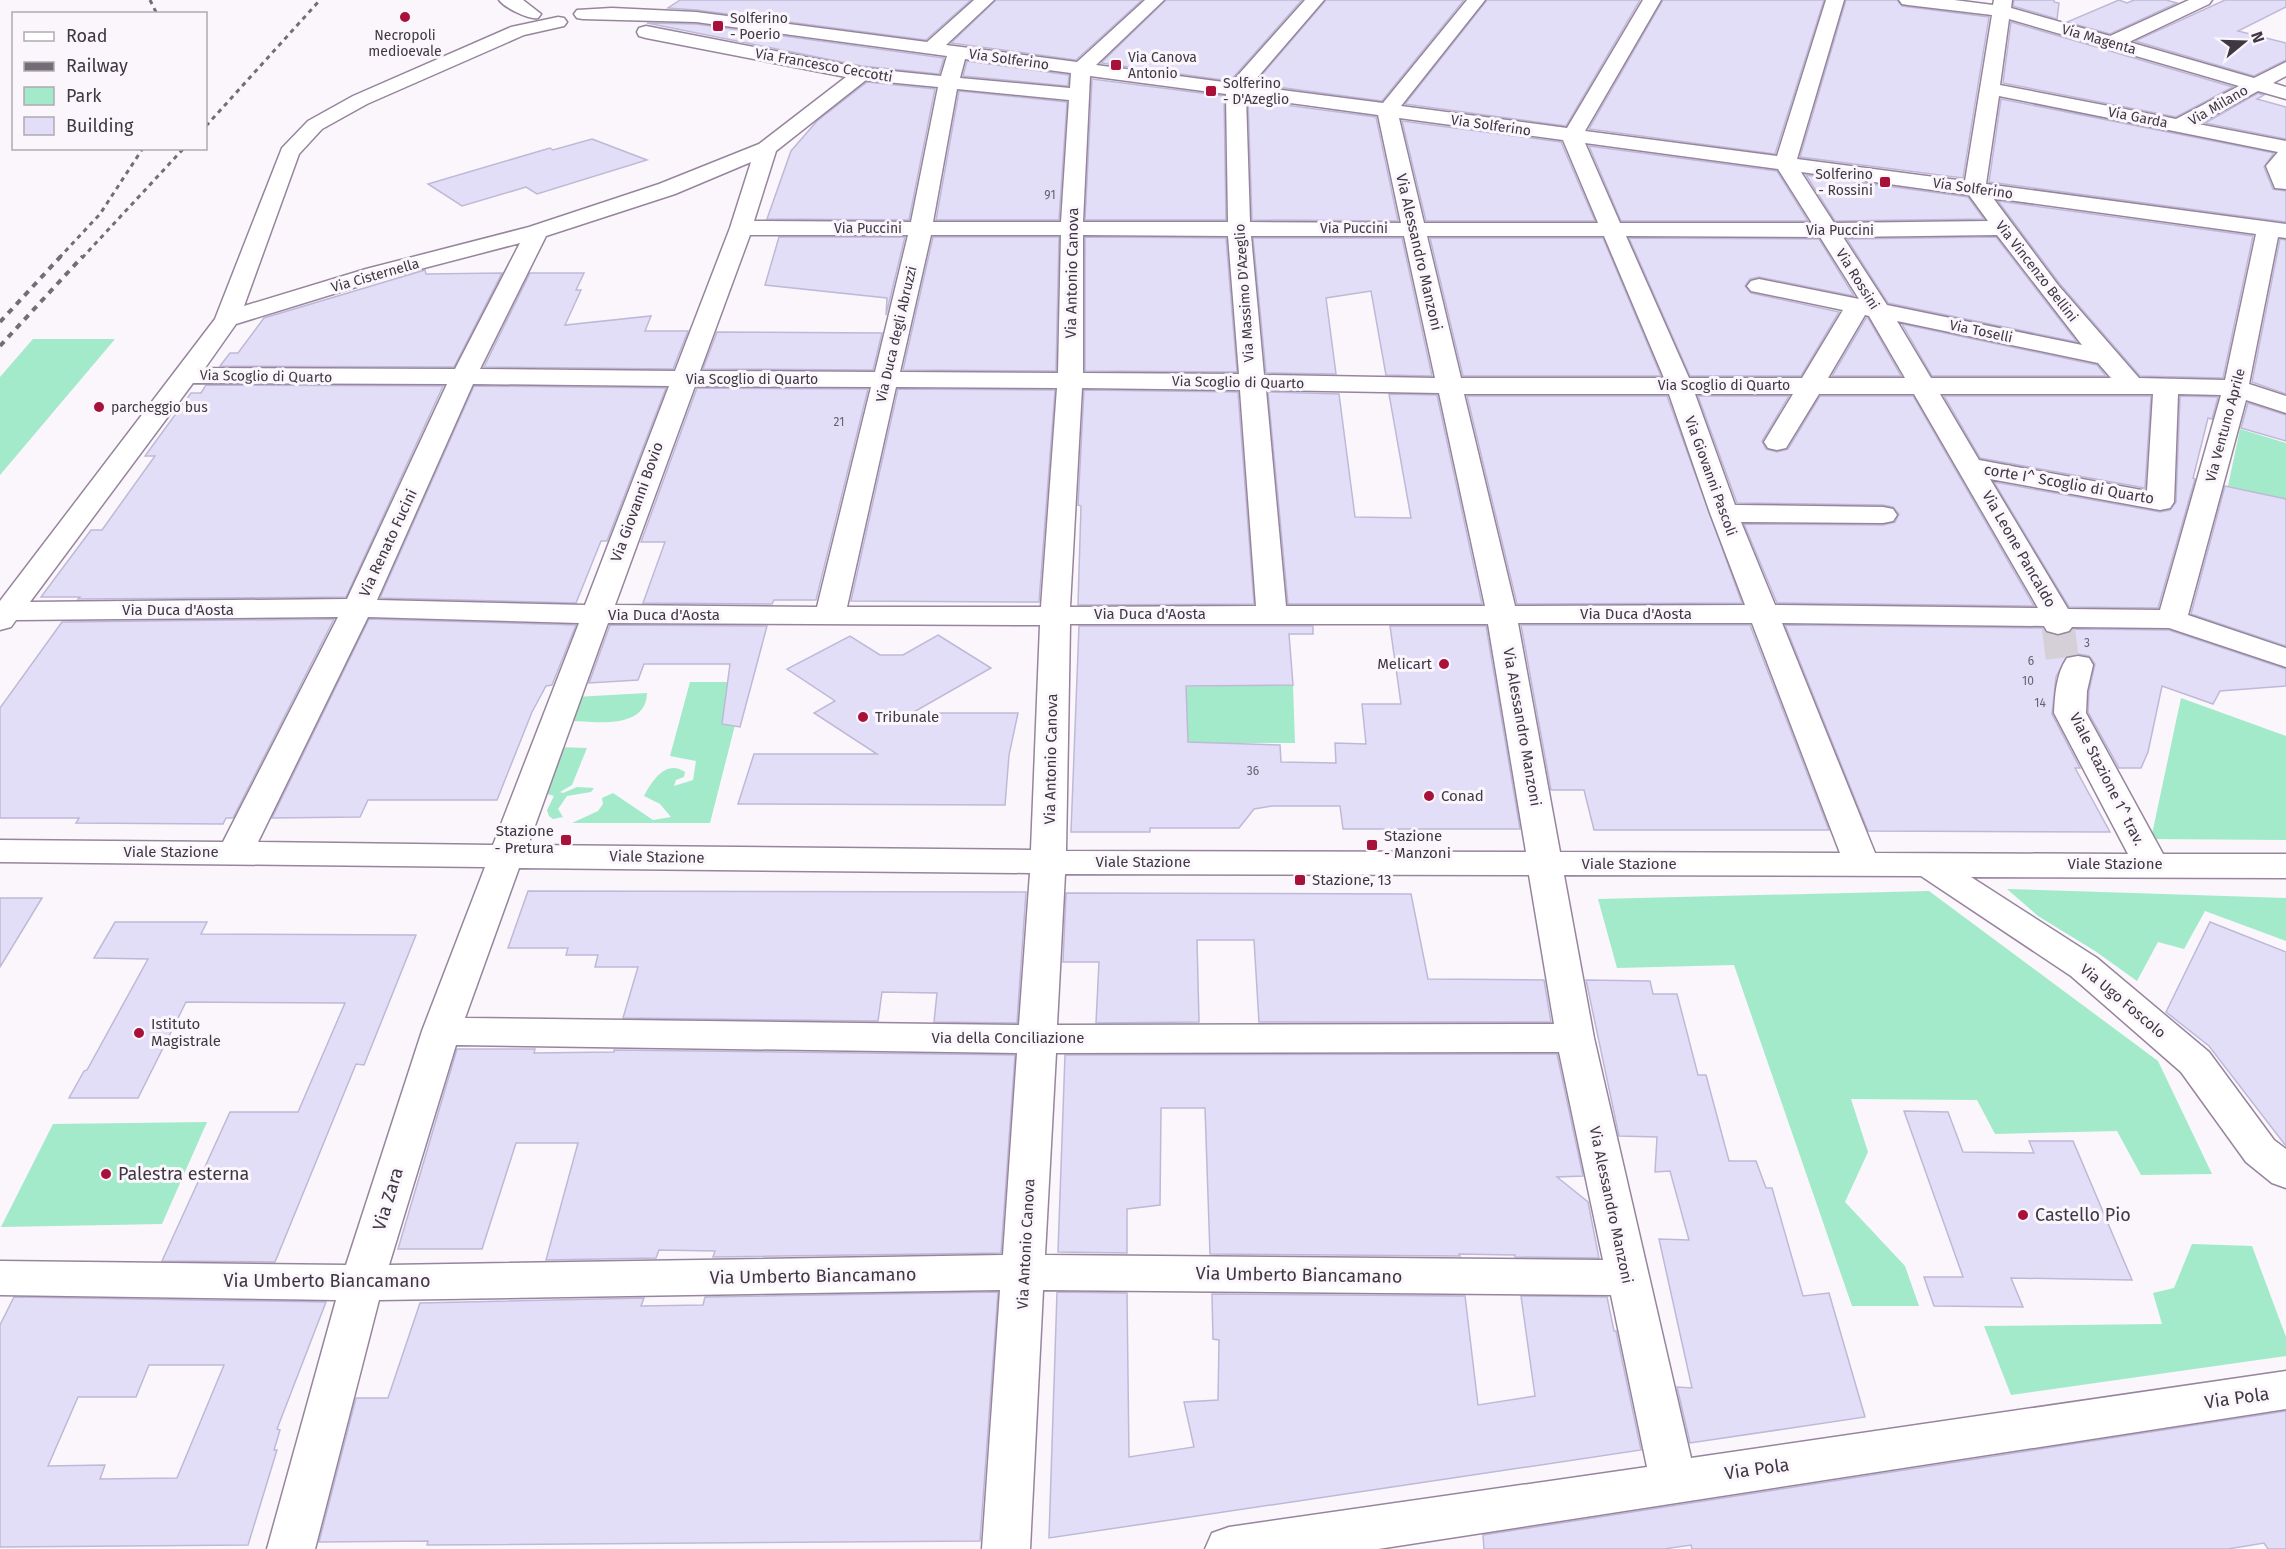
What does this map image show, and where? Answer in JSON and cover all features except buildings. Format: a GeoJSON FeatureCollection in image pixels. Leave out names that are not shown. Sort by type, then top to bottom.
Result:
{"type":"FeatureCollection","features":[{"type":"Feature","properties":{"kind":"street"},"geometry":{"type":"LineString","coordinates":[[508,0],[520,5],[559,11]]}},
{"type":"Feature","properties":{"kind":"street","name":"Via Solferino"},"geometry":{"type":"LineString","coordinates":[[518,0],[559,11],[630,4],[670,17],[696,17],[958,52],[1080,82],[1236,90],[1975,188],[2276,241]]}},
{"type":"Feature","properties":{"kind":"street"},"geometry":{"type":"LineString","coordinates":[[630,4],[660,0]]}},
{"type":"Feature","properties":{"kind":"street"},"geometry":{"type":"LineString","coordinates":[[932,49],[985,0]]}},
{"type":"Feature","properties":{"kind":"street"},"geometry":{"type":"LineString","coordinates":[[1080,82],[1155,0]]}},
{"type":"Feature","properties":{"kind":"street"},"geometry":{"type":"LineString","coordinates":[[1236,90],[1315,0]]}},
{"type":"Feature","properties":{"kind":"street"},"geometry":{"type":"LineString","coordinates":[[1387,111],[1476,0]]}},
{"type":"Feature","properties":{"kind":"street"},"geometry":{"type":"LineString","coordinates":[[1572,136],[1652,0]]}},
{"type":"Feature","properties":{"kind":"street"},"geometry":{"type":"LineString","coordinates":[[1785,163],[1835,0]]}},
{"type":"Feature","properties":{"kind":"street","name":"Via Magenta"},"geometry":{"type":"LineString","coordinates":[[1908,0],[2002,6],[2110,43],[2286,93]]}},
{"type":"Feature","properties":{"kind":"street"},"geometry":{"type":"LineString","coordinates":[[2110,43],[2203,0]]}},
{"type":"Feature","properties":{"kind":"street"},"geometry":{"type":"LineString","coordinates":[[1975,188],[2002,6]]}},
{"type":"Feature","properties":{"kind":"street"},"geometry":{"type":"LineString","coordinates":[[4,616],[188,375],[226,319],[289,152],[315,126],[360,100],[559,11]]}},
{"type":"Feature","properties":{"kind":"street","name":"Via Francesco Ceccotti"},"geometry":{"type":"LineString","coordinates":[[559,11],[604,24],[861,74],[949,82],[1080,82]]}},
{"type":"Feature","properties":{"kind":"street","name":"Via Duca degli Abruzzi"},"geometry":{"type":"LineString","coordinates":[[830,616],[921,228],[949,82],[958,52]]}},
{"type":"Feature","properties":{"kind":"street","name":"Via Milano"},"geometry":{"type":"LineString","coordinates":[[2181,125],[2286,68]]}},
{"type":"Feature","properties":{"kind":"street","name":"Via Cisternella"},"geometry":{"type":"LineString","coordinates":[[226,319],[374,274],[537,232],[667,189],[766,148],[861,74]]}},
{"type":"Feature","properties":{"kind":"street","name":"Via Antonio Canova"},"geometry":{"type":"LineString","coordinates":[[1006,1549],[1048,862],[1055,614],[1070,381],[1072,228],[1080,82]]}},
{"type":"Feature","properties":{"kind":"street","name":"Via Garda"},"geometry":{"type":"LineString","coordinates":[[1991,89],[2286,147]]}},
{"type":"Feature","properties":{"kind":"street","name":"Via Massimo D'Azeglio"},"geometry":{"type":"LineString","coordinates":[[1236,90],[1239,228],[1272,614]]}},
{"type":"Feature","properties":{"kind":"street","name":"Via Alessandro Manzoni"},"geometry":{"type":"LineString","coordinates":[[1387,111],[1502,615],[1547,864],[1575,1038],[1626,1278],[1675,1482]]}},
{"type":"Feature","properties":{"kind":"street","name":"Via Giovanni Pascoli"},"geometry":{"type":"LineString","coordinates":[[1572,136],[1679,385],[1724,513],[1862,864]]}},
{"type":"Feature","properties":{"kind":"street","name":"Via Giovanni Bovio"},"geometry":{"type":"LineString","coordinates":[[506,855],[682,379],[741,228],[766,148]]}},
{"type":"Feature","properties":{"kind":"street"},"geometry":{"type":"LineString","coordinates":[[2283,183],[2277,166],[2286,155]]}},
{"type":"Feature","properties":{"kind":"street","name":"Via Rossini"},"geometry":{"type":"LineString","coordinates":[[1785,163],[1827,230],[1868,308],[1924,387]]}},
{"type":"Feature","properties":{"kind":"street","name":"Via Vincenzo Bellini"},"geometry":{"type":"LineString","coordinates":[[1975,188],[2003,228],[2105,357],[2132,386]]}},
{"type":"Feature","properties":{"kind":"street","name":"Via Puccini"},"geometry":{"type":"LineString","coordinates":[[741,228],[1827,230],[2003,228]]}},
{"type":"Feature","properties":{"kind":"street","name":"Via Renato Fucini"},"geometry":{"type":"LineString","coordinates":[[235,853],[358,608],[463,378],[537,232]]}},
{"type":"Feature","properties":{"kind":"street","name":"Via Ventuno Aprile"},"geometry":{"type":"LineString","coordinates":[[2172,620],[2276,241]]}},
{"type":"Feature","properties":{"kind":"street"},"geometry":{"type":"LineString","coordinates":[[249,256],[269,306]]}},
{"type":"Feature","properties":{"kind":"street","name":"Via Toselli"},"geometry":{"type":"LineString","coordinates":[[1759,286],[2105,357]]}},
{"type":"Feature","properties":{"kind":"street"},"geometry":{"type":"LineString","coordinates":[[1777,442],[1810,386],[1868,308]]}},
{"type":"Feature","properties":{"kind":"street","name":"Via Scoglio di Quarto"},"geometry":{"type":"LineString","coordinates":[[188,375],[1251,382],[1450,386],[2166,386],[2236,388],[2285,403]]}},
{"type":"Feature","properties":{"kind":"street","name":"corte I^ Scoglio di Quarto"},"geometry":{"type":"LineString","coordinates":[[1972,467],[2160,502],[2166,386]]}},
{"type":"Feature","properties":{"kind":"street","name":"Via Leone Pancaldo"},"geometry":{"type":"LineString","coordinates":[[1924,387],[2065,622]]}},
{"type":"Feature","properties":{"kind":"street"},"geometry":{"type":"LineString","coordinates":[[1724,513],[1883,515]]}},
{"type":"Feature","properties":{"kind":"street","name":"Via Duca d'Aosta"},"geometry":{"type":"LineString","coordinates":[[4,616],[358,608],[595,614],[830,616],[1765,614],[2065,622],[2172,620],[2286,658]]}},
{"type":"Feature","properties":{"kind":"street","name":"Viale Stazione 1^ trav."},"geometry":{"type":"LineString","coordinates":[[2070,674],[2070,713],[2151,864]]}},
{"type":"Feature","properties":{"kind":"street","name":"Viale Stazione"},"geometry":{"type":"LineString","coordinates":[[0,851],[1048,862],[2286,866]]}},
{"type":"Feature","properties":{"kind":"street","name":"Via Zara"},"geometry":{"type":"LineString","coordinates":[[291,1549],[362,1283],[441,1031],[506,855]]}},
{"type":"Feature","properties":{"kind":"street","name":"Via Ugo Foscolo"},"geometry":{"type":"LineString","coordinates":[[1927,864],[2084,967],[2187,1054],[2260,1151],[2286,1172]]}},
{"type":"Feature","properties":{"kind":"street","name":"Via della Conciliazione"},"geometry":{"type":"LineString","coordinates":[[441,1031],[1038,1039],[1575,1038]]}},
{"type":"Feature","properties":{"kind":"street","name":"Via Umberto Biancamano"},"geometry":{"type":"LineString","coordinates":[[0,1278],[362,1283],[1024,1272],[1626,1278]]}},
{"type":"Feature","properties":{"kind":"street","name":"Via Pola"},"geometry":{"type":"LineString","coordinates":[[1229,1549],[2286,1390]]}},
{"type":"Feature","properties":{"kind":"green space"},"geometry":{"type":"Polygon","coordinates":[[[33,339],[115,339],[0,475],[0,377],[33,339]]]}},
{"type":"Feature","properties":{"kind":"green space"},"geometry":{"type":"Polygon","coordinates":[[[2240,429],[2286,443],[2286,500],[2228,486],[2240,429]]]}},
{"type":"Feature","properties":{"kind":"green space"},"geometry":{"type":"Polygon","coordinates":[[[690,682],[746,682],[710,823],[572,823],[598,811],[603,804],[602,798],[613,793],[653,820],[671,817],[660,804],[644,796],[655,778],[672,768],[685,772],[684,777],[676,780],[674,786],[693,780],[696,761],[670,756],[690,682]]]}},
{"type":"Feature","properties":{"kind":"green space"},"geometry":{"type":"Polygon","coordinates":[[[1293,685],[1295,743],[1212,743],[1189,780],[1187,716],[1151,716],[1151,687],[1293,685]]]}},
{"type":"Feature","properties":{"kind":"green space"},"geometry":{"type":"Polygon","coordinates":[[[647,693],[644,705],[638,713],[628,719],[604,722],[569,721],[575,697],[647,693]]]}},
{"type":"Feature","properties":{"kind":"green space"},"geometry":{"type":"Polygon","coordinates":[[[2181,698],[2286,736],[2286,840],[2151,839],[2181,698]]]}},
{"type":"Feature","properties":{"kind":"green space"},"geometry":{"type":"Polygon","coordinates":[[[559,747],[587,748],[572,785],[560,792],[563,793],[577,787],[594,788],[591,792],[567,796],[558,809],[563,817],[553,819],[547,810],[554,796],[544,793],[559,747]]]}},
{"type":"Feature","properties":{"kind":"green space"},"geometry":{"type":"Polygon","coordinates":[[[2007,889],[2286,898],[2286,941],[2205,911],[2184,949],[2158,942],[2137,981],[2095,951],[2038,916],[2007,889]]]}},
{"type":"Feature","properties":{"kind":"green space"},"geometry":{"type":"Polygon","coordinates":[[[1929,891],[2158,1061],[2212,1174],[2141,1175],[2117,1131],[1995,1134],[1977,1100],[1851,1099],[1868,1152],[1845,1202],[1905,1266],[1919,1306],[1852,1306],[1734,965],[1617,968],[1598,899],[1929,891]]]}},
{"type":"Feature","properties":{"kind":"green space","name":"Palestra esterna"},"geometry":{"type":"Polygon","coordinates":[[[207,1122],[162,1224],[1,1227],[53,1124],[207,1122]]]}},
{"type":"Feature","properties":{"kind":"green space"},"geometry":{"type":"Polygon","coordinates":[[[2192,1244],[2252,1246],[2286,1337],[2286,1356],[2011,1395],[1984,1326],[2162,1324],[2153,1293],[2174,1288],[2192,1244]]]}},
{"type":"Feature","properties":{"kind":"tunnel"},"geometry":{"type":"LineString","coordinates":[[2058,625],[2063,665]]}},
{"type":"Feature","properties":{"kind":"railway"},"geometry":{"type":"LineString","coordinates":[[150,0],[156,12]]}},
{"type":"Feature","properties":{"kind":"railway"},"geometry":{"type":"LineString","coordinates":[[207,125],[320,0]]}},
{"type":"Feature","properties":{"kind":"railway"},"geometry":{"type":"LineString","coordinates":[[59,258],[100,214],[142,150]]}},
{"type":"Feature","properties":{"kind":"railway"},"geometry":{"type":"LineString","coordinates":[[82,258],[182,150]]}},
{"type":"Feature","properties":{"kind":"railway"},"geometry":{"type":"LineString","coordinates":[[0,322],[61,256]]}},
{"type":"Feature","properties":{"kind":"railway"},"geometry":{"type":"LineString","coordinates":[[0,346],[83,256]]}},
{"type":"Feature","properties":{"kind":"place","name":"Necropoli medioevale"},"geometry":{"type":"Point","coordinates":[405,17]}},
{"type":"Feature","properties":{"kind":"place","name":"Solferino - Poerio"},"geometry":{"type":"Point","coordinates":[718,26]}},
{"type":"Feature","properties":{"kind":"place","name":"Via Canova Antonio"},"geometry":{"type":"Point","coordinates":[1116,65]}},
{"type":"Feature","properties":{"kind":"place","name":"Solferino - D'Azeglio"},"geometry":{"type":"Point","coordinates":[1211,91]}},
{"type":"Feature","properties":{"kind":"place","name":"Solferino - Rossini"},"geometry":{"type":"Point","coordinates":[1885,182]}},
{"type":"Feature","properties":{"kind":"place","name":"parcheggio bus"},"geometry":{"type":"Point","coordinates":[99,407]}},
{"type":"Feature","properties":{"kind":"place","name":"Melicart"},"geometry":{"type":"Point","coordinates":[1444,664]}},
{"type":"Feature","properties":{"kind":"place","name":"Tribunale"},"geometry":{"type":"Point","coordinates":[863,717]}},
{"type":"Feature","properties":{"kind":"place","name":"Conad"},"geometry":{"type":"Point","coordinates":[1429,796]}},
{"type":"Feature","properties":{"kind":"place","name":"Stazione - Pretura"},"geometry":{"type":"Point","coordinates":[566,840]}},
{"type":"Feature","properties":{"kind":"place","name":"Stazione - Manzoni"},"geometry":{"type":"Point","coordinates":[1372,845]}},
{"type":"Feature","properties":{"kind":"place","name":"Stazione, 13"},"geometry":{"type":"Point","coordinates":[1300,880]}},
{"type":"Feature","properties":{"kind":"place","name":"Istituto Magistrale"},"geometry":{"type":"Point","coordinates":[139,1033]}},
{"type":"Feature","properties":{"kind":"place","name":"Palestra esterna"},"geometry":{"type":"Point","coordinates":[106,1174]}},
{"type":"Feature","properties":{"kind":"place","name":"Castello Pio"},"geometry":{"type":"Point","coordinates":[2023,1215]}}]}
